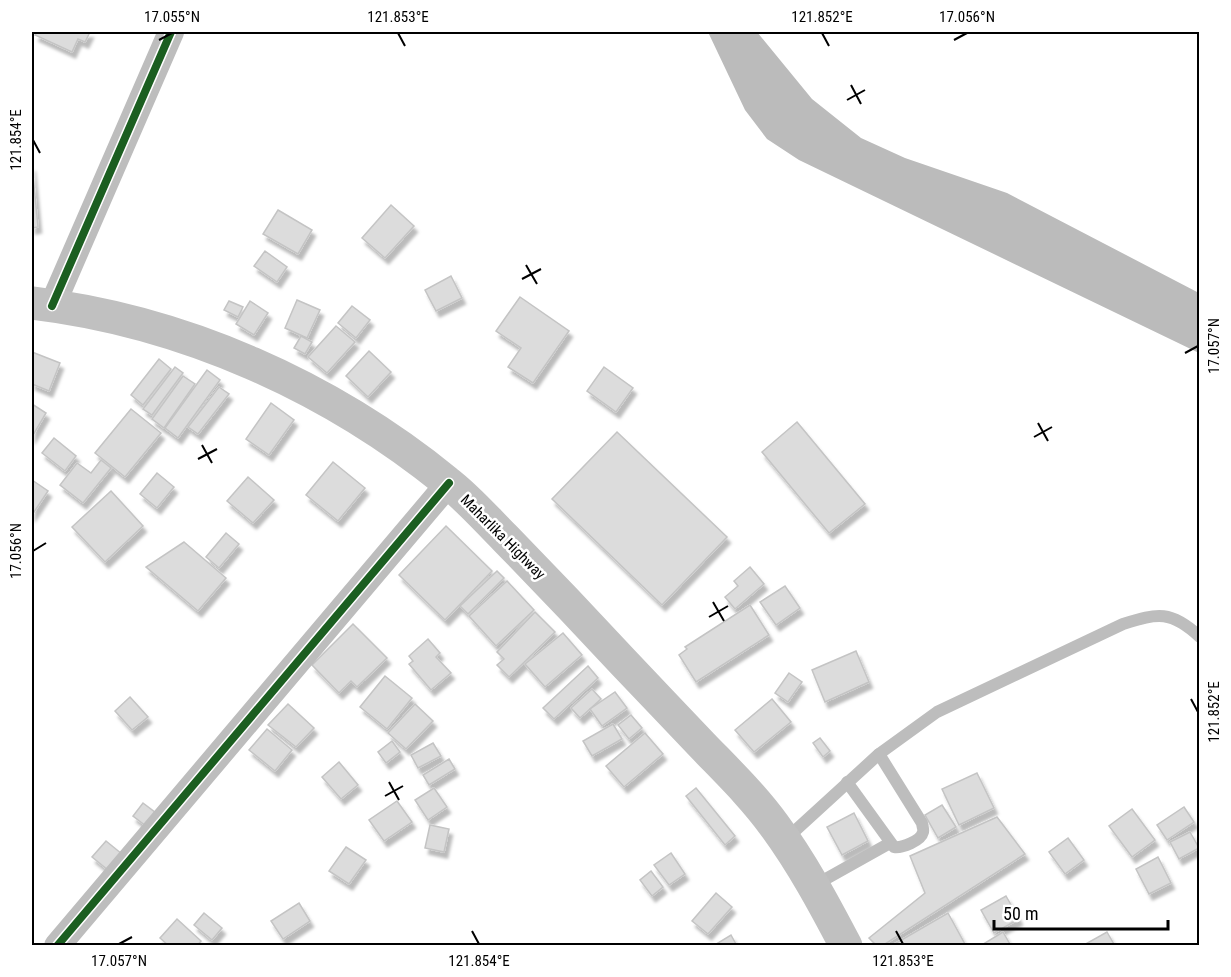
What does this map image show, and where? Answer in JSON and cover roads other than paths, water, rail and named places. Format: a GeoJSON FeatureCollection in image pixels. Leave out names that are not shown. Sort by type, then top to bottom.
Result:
{"type":"FeatureCollection","features":[{"type":"Feature","properties":{"kind":"main road","name":"Maharlika Highway"},"geometry":{"type":"LineString","coordinates":[[42,304],[82,310],[154,327],[203,343],[255,365],[305,388],[350,414],[398,445],[449,483],[738,782],[785,840],[814,886],[846,945]]}},
{"type":"Feature","properties":{"kind":"street"},"geometry":{"type":"LineString","coordinates":[[42,304],[171,32]]}},
{"type":"Feature","properties":{"kind":"street"},"geometry":{"type":"LineString","coordinates":[[57,945],[449,483]]}},
{"type":"Feature","properties":{"kind":"lane"},"geometry":{"type":"LineString","coordinates":[[785,840],[879,754],[937,712],[1123,624],[1151,616],[1173,618],[1189,627],[1200,637]]}},
{"type":"Feature","properties":{"kind":"lane"},"geometry":{"type":"LineString","coordinates":[[847,783],[894,847],[899,848],[920,837],[924,831],[922,823],[879,754]]}},
{"type":"Feature","properties":{"kind":"lane"},"geometry":{"type":"LineString","coordinates":[[814,886],[890,843]]}}]}
